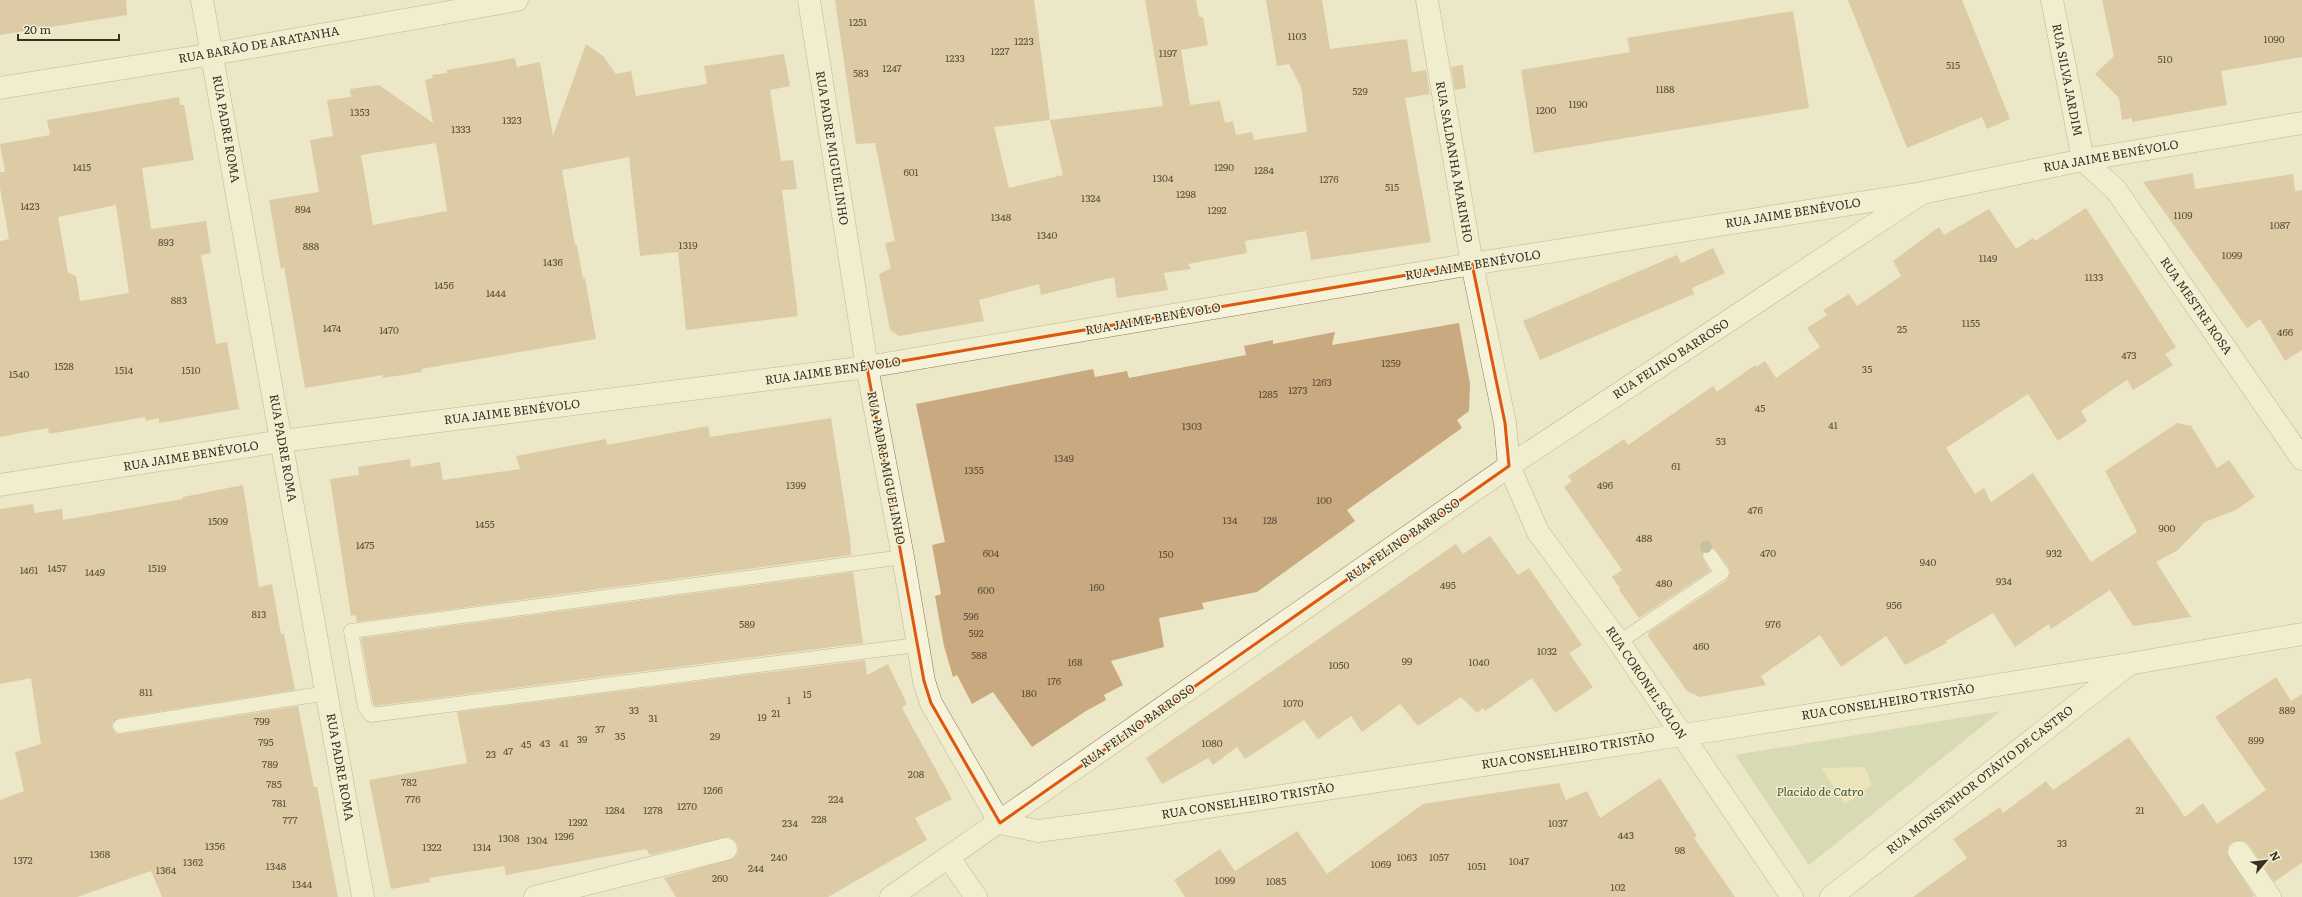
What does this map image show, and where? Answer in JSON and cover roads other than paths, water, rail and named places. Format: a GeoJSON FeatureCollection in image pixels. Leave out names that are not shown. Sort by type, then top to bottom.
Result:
{"type":"FeatureCollection","features":[{"type":"Feature","properties":{"kind":"street","name":"RUA PADRE ROMA"},"geometry":{"type":"LineString","coordinates":[[202,0],[213,54],[363,897]]}},
{"type":"Feature","properties":{"kind":"street","name":"RUA BARÃO DE ARATANHA"},"geometry":{"type":"LineString","coordinates":[[0,88],[213,54],[517,0]]}},
{"type":"Feature","properties":{"kind":"street","name":"RUA PADRE MIGUELINHO"},"geometry":{"type":"LineString","coordinates":[[809,0],[866,367],[903,557],[916,645],[931,704],[1000,823]]}},
{"type":"Feature","properties":{"kind":"street","name":"RUA SALDANHA MARINHO"},"geometry":{"type":"LineString","coordinates":[[1427,0],[1472,264],[1505,423],[1509,466]]}},
{"type":"Feature","properties":{"kind":"street","name":"RUA SILVA JARDIM"},"geometry":{"type":"LineString","coordinates":[[2052,0],[2083,160]]}},
{"type":"Feature","properties":{"kind":"street","name":"RUA JAIME BENÉVOLO"},"geometry":{"type":"LineString","coordinates":[[0,486],[282,442],[866,367],[1472,264],[1922,193],[2083,160],[2302,123]]}},
{"type":"Feature","properties":{"kind":"street","name":"RUA MESTRE ROSA"},"geometry":{"type":"LineString","coordinates":[[2083,160],[2116,190],[2302,459]]}},
{"type":"Feature","properties":{"kind":"street","name":"RUA FELINO BARROSO"},"geometry":{"type":"LineString","coordinates":[[891,897],[1000,823],[1509,466],[1922,193]]}},
{"type":"Feature","properties":{"kind":"street","name":"RUA CORONEL SÓLON"},"geometry":{"type":"LineString","coordinates":[[1509,466],[1538,532],[1619,642],[1792,897]]}},
{"type":"Feature","properties":{"kind":"street","name":"RUA CONSELHEIRO TRISTÃO"},"geometry":{"type":"LineString","coordinates":[[1000,823],[1038,831],[1053,829],[1681,734],[2129,664],[2302,634]]}},
{"type":"Feature","properties":{"kind":"street","name":"RUA MONSENHOR OTÁVIO DE CASTRO"},"geometry":{"type":"LineString","coordinates":[[1831,897],[2129,664]]}},
{"type":"Feature","properties":{"kind":"street"},"geometry":{"type":"LineString","coordinates":[[535,897],[726,849]]}},
{"type":"Feature","properties":{"kind":"street"},"geometry":{"type":"LineString","coordinates":[[2239,852],[2270,897]]}},
{"type":"Feature","properties":{"kind":"street"},"geometry":{"type":"LineString","coordinates":[[949,858],[976,897]]}},
{"type":"Feature","properties":{"kind":"lane"},"geometry":{"type":"LineString","coordinates":[[1619,642],[1722,573],[1710,555]]}},
{"type":"Feature","properties":{"kind":"lane"},"geometry":{"type":"LineString","coordinates":[[903,557],[351,631],[365,707],[370,715],[916,645]]}},
{"type":"Feature","properties":{"kind":"lane"},"geometry":{"type":"LineString","coordinates":[[120,726],[327,693]]}},
{"type":"Feature","properties":{"kind":"park label","name":"Placido de Catro"},"geometry":{"type":"Point","coordinates":[1820,792]}}]}
